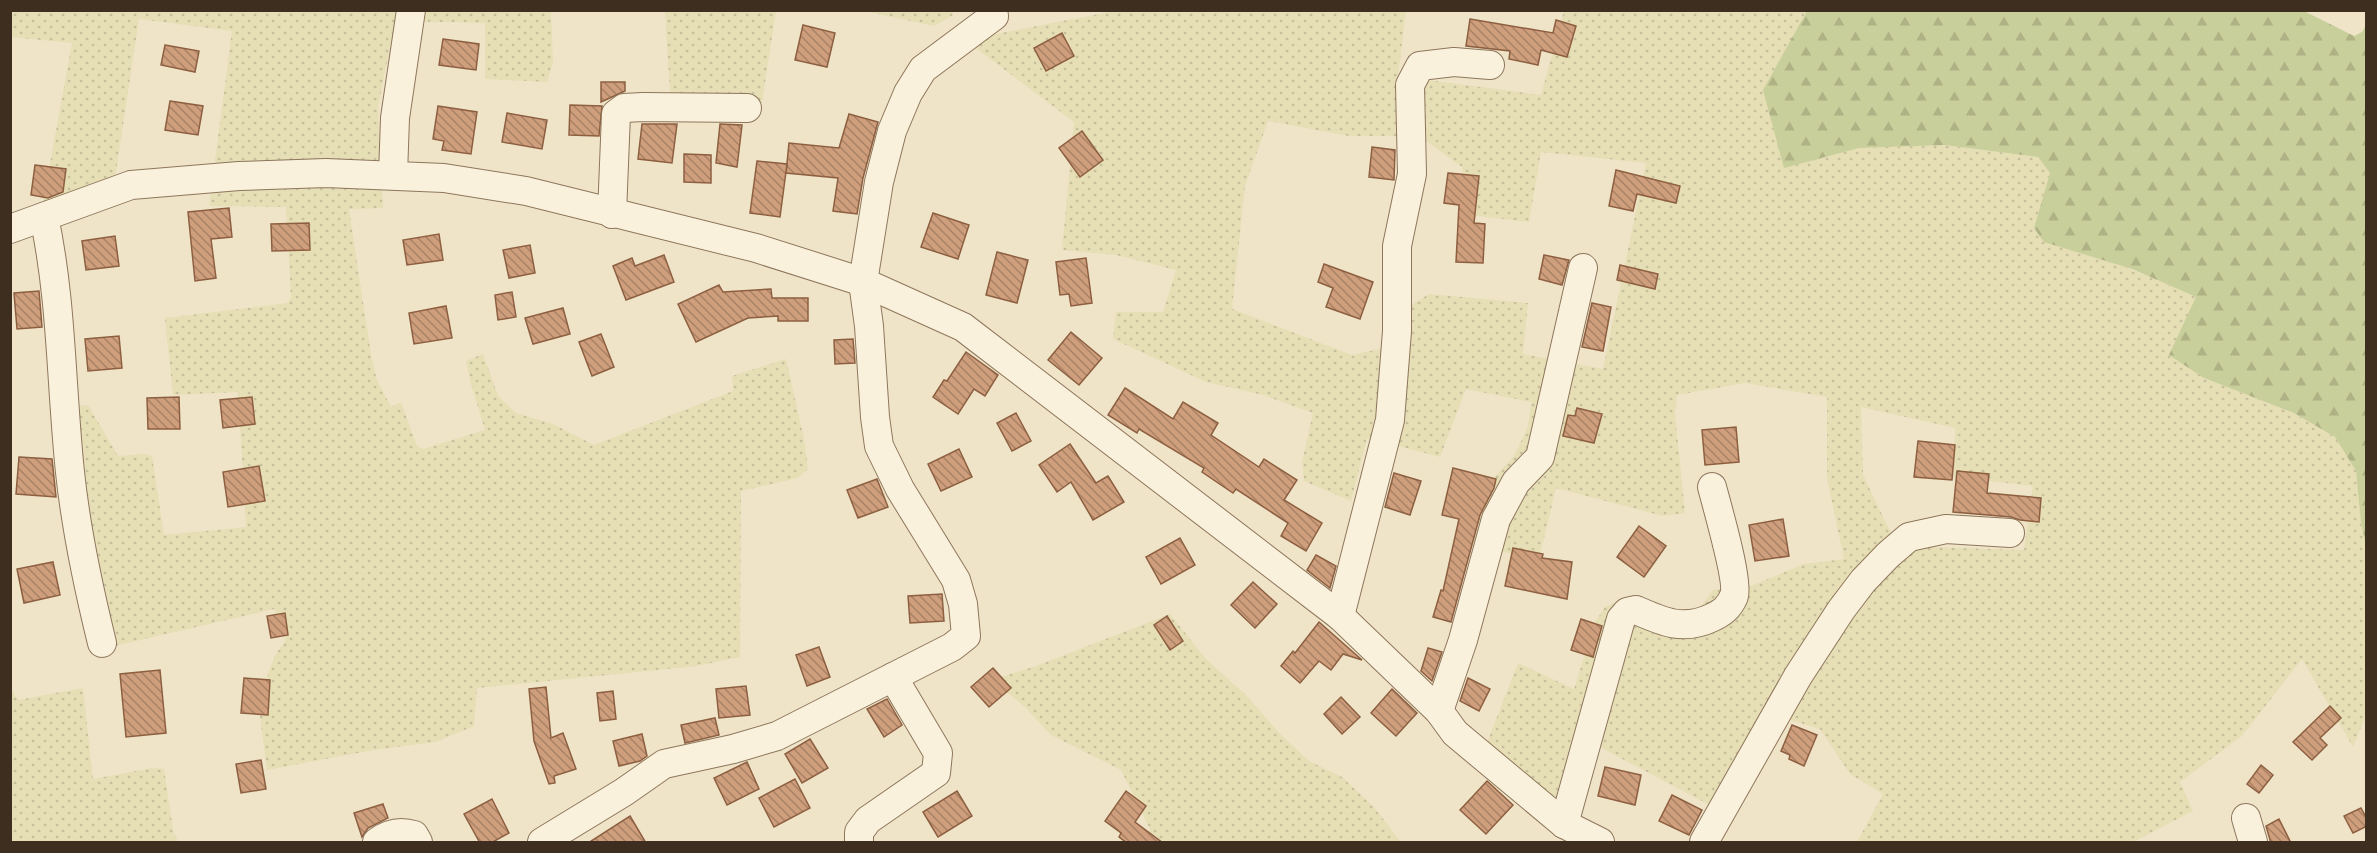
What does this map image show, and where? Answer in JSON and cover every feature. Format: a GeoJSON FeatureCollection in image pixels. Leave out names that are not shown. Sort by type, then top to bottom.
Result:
{"type":"FeatureCollection","features":[{"type":"Feature","properties":{"kind":"street"},"geometry":{"type":"LineString","coordinates":[[393,175],[395,118],[411,10]]}},
{"type":"Feature","properties":{"kind":"street"},"geometry":{"type":"LineString","coordinates":[[542,843],[664,764],[777,736],[952,647],[966,636],[963,604],[956,580],[900,489],[879,446],[863,282],[879,182],[892,131],[908,93],[923,69],[994,16],[993,10]]}},
{"type":"Feature","properties":{"kind":"street"},"geometry":{"type":"LineString","coordinates":[[1340,616],[1390,420],[1397,331],[1397,246],[1412,174],[1410,85],[1420,66],[1454,62],[1490,65]]}},
{"type":"Feature","properties":{"kind":"street"},"geometry":{"type":"LineString","coordinates":[[612,214],[615,187],[616,114],[624,108],[643,107],[747,108]]}},
{"type":"Feature","properties":{"kind":"street"},"geometry":{"type":"LineString","coordinates":[[10,229],[131,185],[239,176],[326,173],[444,178],[526,191],[756,248],[863,282],[963,327],[1340,616],[1439,711],[1455,734],[1564,824],[1600,843]]}},
{"type":"Feature","properties":{"kind":"street"},"geometry":{"type":"LineString","coordinates":[[44,217],[53,258],[70,473],[78,537],[102,643]]}},
{"type":"Feature","properties":{"kind":"street"},"geometry":{"type":"LineString","coordinates":[[1439,711],[1464,640],[1496,519],[1516,482],[1540,457],[1583,268]]}},
{"type":"Feature","properties":{"kind":"street"},"geometry":{"type":"LineString","coordinates":[[1564,824],[1621,620],[1627,612],[1636,610],[1659,621],[1677,625],[1697,625],[1727,609],[1735,594],[1730,559],[1712,487]]}},
{"type":"Feature","properties":{"kind":"street"},"geometry":{"type":"LineString","coordinates":[[1704,843],[1798,676],[1863,580],[1909,537],[1946,529],[2010,533]]}},
{"type":"Feature","properties":{"kind":"street"},"geometry":{"type":"LineString","coordinates":[[859,843],[859,832],[868,820],[936,772],[939,753],[893,677]]}},
{"type":"Feature","properties":{"kind":"street"},"geometry":{"type":"LineString","coordinates":[[378,843],[382,838],[403,831],[414,835],[418,843]]}},
{"type":"Feature","properties":{"kind":"shaded area"},"geometry":{"type":"Polygon","coordinates":[[[952,10],[953,15],[934,26],[864,11],[952,10]]]}},
{"type":"Feature","properties":{"kind":"shaded area"},"geometry":{"type":"Polygon","coordinates":[[[10,11],[551,11],[553,62],[547,82],[485,79],[485,23],[395,21],[378,107],[383,208],[349,209],[371,355],[377,380],[391,407],[401,402],[417,446],[423,449],[485,430],[466,361],[483,354],[498,396],[516,413],[553,424],[594,445],[733,391],[732,376],[786,359],[804,439],[808,469],[798,478],[741,491],[740,657],[697,666],[477,688],[474,726],[436,742],[374,750],[267,770],[260,717],[261,706],[267,677],[275,655],[286,640],[274,609],[97,650],[58,409],[88,405],[118,456],[145,454],[152,456],[164,535],[246,527],[238,392],[173,395],[165,318],[288,303],[291,297],[286,207],[209,206],[232,31],[139,19],[115,178],[43,202],[72,43],[11,37],[10,11]]]}},
{"type":"Feature","properties":{"kind":"shaded area"},"geometry":{"type":"Polygon","coordinates":[[[665,11],[776,11],[760,115],[671,109],[665,11]]]}},
{"type":"Feature","properties":{"kind":"shaded area"},"geometry":{"type":"Polygon","coordinates":[[[1114,11],[1406,11],[1398,76],[1541,95],[1564,11],[1807,11],[1802,18],[1784,167],[1858,148],[1945,145],[2038,157],[2050,173],[2034,228],[2196,297],[2204,378],[2294,413],[2335,437],[2356,471],[2361,523],[2366,546],[2366,715],[2353,747],[2302,659],[2242,736],[2180,782],[2193,811],[2133,842],[1857,842],[1883,794],[1850,774],[1820,729],[1778,716],[1717,809],[1575,734],[1552,822],[1478,766],[1518,663],[1574,689],[1595,622],[1605,607],[1614,603],[1696,613],[1713,590],[1751,586],[1804,564],[1844,559],[1827,478],[1827,397],[1745,383],[1677,395],[1675,413],[1685,513],[1663,516],[1556,488],[1539,559],[1477,547],[1468,539],[1485,487],[1514,456],[1528,427],[1531,402],[1466,389],[1440,457],[1367,438],[1351,501],[1304,481],[1302,462],[1313,413],[1263,395],[1206,382],[1113,339],[1116,312],[1163,312],[1176,270],[1116,255],[1062,250],[1074,122],[965,40],[1114,11]],[[1268,121],[1245,186],[1232,309],[1352,355],[1384,348],[1389,319],[1429,294],[1528,303],[1523,354],[1603,369],[1646,163],[1541,152],[1529,222],[1471,215],[1462,167],[1419,136],[1349,136],[1268,121]],[[1861,407],[1863,475],[1900,552],[1926,547],[2024,550],[2033,486],[1954,477],[1955,428],[1861,407]]]}},
{"type":"Feature","properties":{"kind":"shaded area"},"geometry":{"type":"Polygon","coordinates":[[[1170,614],[1206,659],[1246,695],[1280,734],[1309,761],[1342,777],[1373,806],[1401,842],[1141,842],[1150,829],[1121,770],[1051,735],[1024,706],[991,680],[1036,666],[1170,614]]]}},
{"type":"Feature","properties":{"kind":"shaded area"},"geometry":{"type":"Polygon","coordinates":[[[10,687],[18,700],[83,688],[93,779],[152,768],[164,769],[173,830],[178,842],[11,842],[10,687]]]}},
{"type":"Feature","properties":{"kind":"green space"},"geometry":{"type":"Polygon","coordinates":[[[2302,10],[2354,36],[2362,32],[2366,25],[2366,546],[2361,523],[2356,471],[2335,437],[2294,413],[2204,378],[2169,355],[2196,297],[2132,269],[2044,242],[2034,228],[2050,173],[2038,157],[1945,145],[1859,148],[1784,168],[1763,90],[1807,11],[2302,10]]]}},
{"type":"Feature","properties":{"kind":"building"},"geometry":{"type":"Polygon","coordinates":[[[1470,19],[1553,33],[1556,20],[1576,26],[1567,57],[1541,50],[1538,65],[1509,59],[1510,51],[1466,46],[1470,19]]]}},
{"type":"Feature","properties":{"kind":"building"},"geometry":{"type":"Polygon","coordinates":[[[803,25],[835,33],[827,67],[795,60],[803,25]]]}},
{"type":"Feature","properties":{"kind":"building"},"geometry":{"type":"Polygon","coordinates":[[[1062,33],[1074,56],[1046,71],[1034,48],[1062,33]]]}},
{"type":"Feature","properties":{"kind":"building"},"geometry":{"type":"Polygon","coordinates":[[[443,39],[479,44],[476,70],[439,65],[443,39]]]}},
{"type":"Feature","properties":{"kind":"building"},"geometry":{"type":"Polygon","coordinates":[[[165,45],[199,51],[195,72],[161,65],[165,45]]]}},
{"type":"Feature","properties":{"kind":"building"},"geometry":{"type":"Polygon","coordinates":[[[601,82],[625,82],[625,91],[601,102],[601,82]]]}},
{"type":"Feature","properties":{"kind":"building"},"geometry":{"type":"Polygon","coordinates":[[[170,101],[203,106],[198,135],[165,130],[170,101]]]}},
{"type":"Feature","properties":{"kind":"building"},"geometry":{"type":"Polygon","coordinates":[[[570,105],[602,106],[599,136],[569,135],[570,105]]]}},
{"type":"Feature","properties":{"kind":"building"},"geometry":{"type":"Polygon","coordinates":[[[438,106],[477,112],[471,154],[442,150],[444,141],[433,139],[438,106]]]}},
{"type":"Feature","properties":{"kind":"building"},"geometry":{"type":"Polygon","coordinates":[[[507,113],[547,120],[542,149],[502,142],[507,113]]]}},
{"type":"Feature","properties":{"kind":"building"},"geometry":{"type":"Polygon","coordinates":[[[849,114],[878,122],[863,178],[857,214],[833,211],[838,178],[786,173],[789,143],[839,148],[849,114]]]}},
{"type":"Feature","properties":{"kind":"building"},"geometry":{"type":"Polygon","coordinates":[[[642,124],[677,124],[672,163],[638,159],[642,124]]]}},
{"type":"Feature","properties":{"kind":"building"},"geometry":{"type":"Polygon","coordinates":[[[720,124],[742,125],[737,167],[716,163],[720,124]]]}},
{"type":"Feature","properties":{"kind":"building"},"geometry":{"type":"Polygon","coordinates":[[[1082,131],[1103,160],[1080,177],[1059,148],[1082,131]]]}},
{"type":"Feature","properties":{"kind":"building"},"geometry":{"type":"Polygon","coordinates":[[[1372,147],[1395,150],[1394,180],[1369,177],[1372,147]]]}},
{"type":"Feature","properties":{"kind":"building"},"geometry":{"type":"Polygon","coordinates":[[[684,154],[711,155],[711,183],[684,182],[684,154]]]}},
{"type":"Feature","properties":{"kind":"building"},"geometry":{"type":"Polygon","coordinates":[[[757,161],[787,164],[780,217],[750,213],[757,161]]]}},
{"type":"Feature","properties":{"kind":"building"},"geometry":{"type":"Polygon","coordinates":[[[35,165],[66,169],[63,192],[48,198],[31,195],[35,165]]]}},
{"type":"Feature","properties":{"kind":"building"},"geometry":{"type":"Polygon","coordinates":[[[1616,170],[1680,186],[1676,203],[1637,194],[1633,211],[1609,206],[1616,170]]]}},
{"type":"Feature","properties":{"kind":"building"},"geometry":{"type":"Polygon","coordinates":[[[1448,173],[1479,176],[1474,223],[1485,224],[1483,263],[1456,262],[1459,205],[1444,203],[1448,173]]]}},
{"type":"Feature","properties":{"kind":"building"},"geometry":{"type":"Polygon","coordinates":[[[229,208],[232,237],[211,239],[216,278],[195,281],[188,212],[229,208]]]}},
{"type":"Feature","properties":{"kind":"building"},"geometry":{"type":"Polygon","coordinates":[[[933,213],[969,225],[958,259],[921,247],[933,213]]]}},
{"type":"Feature","properties":{"kind":"building"},"geometry":{"type":"Polygon","coordinates":[[[309,223],[310,250],[272,251],[271,224],[309,223]]]}},
{"type":"Feature","properties":{"kind":"building"},"geometry":{"type":"Polygon","coordinates":[[[439,234],[443,260],[407,265],[403,240],[439,234]]]}},
{"type":"Feature","properties":{"kind":"building"},"geometry":{"type":"Polygon","coordinates":[[[115,236],[119,266],[86,270],[82,241],[115,236]]]}},
{"type":"Feature","properties":{"kind":"building"},"geometry":{"type":"Polygon","coordinates":[[[530,245],[535,273],[509,278],[503,250],[530,245]]]}},
{"type":"Feature","properties":{"kind":"building"},"geometry":{"type":"Polygon","coordinates":[[[997,252],[1028,260],[1017,303],[986,295],[997,252]]]}},
{"type":"Feature","properties":{"kind":"building"},"geometry":{"type":"Polygon","coordinates":[[[664,255],[674,282],[626,300],[613,266],[632,258],[635,266],[664,255]]]}},
{"type":"Feature","properties":{"kind":"building"},"geometry":{"type":"Polygon","coordinates":[[[1544,255],[1569,260],[1562,285],[1539,279],[1544,255]]]}},
{"type":"Feature","properties":{"kind":"building"},"geometry":{"type":"Polygon","coordinates":[[[1086,258],[1092,303],[1071,306],[1069,294],[1060,295],[1056,262],[1086,258]]]}},
{"type":"Feature","properties":{"kind":"building"},"geometry":{"type":"Polygon","coordinates":[[[1324,264],[1373,282],[1360,319],[1326,307],[1333,288],[1318,282],[1324,264]]]}},
{"type":"Feature","properties":{"kind":"building"},"geometry":{"type":"Polygon","coordinates":[[[1620,265],[1658,274],[1655,289],[1617,280],[1620,265]]]}},
{"type":"Feature","properties":{"kind":"building"},"geometry":{"type":"Polygon","coordinates":[[[719,285],[723,292],[771,289],[772,298],[808,298],[808,321],[778,321],[778,316],[748,318],[696,342],[678,304],[719,285]]]}},
{"type":"Feature","properties":{"kind":"building"},"geometry":{"type":"Polygon","coordinates":[[[39,291],[42,327],[17,329],[14,293],[39,291]]]}},
{"type":"Feature","properties":{"kind":"building"},"geometry":{"type":"Polygon","coordinates":[[[512,292],[516,317],[498,320],[495,295],[512,292]]]}},
{"type":"Feature","properties":{"kind":"building"},"geometry":{"type":"Polygon","coordinates":[[[1592,303],[1611,307],[1603,351],[1582,347],[1592,303]]]}},
{"type":"Feature","properties":{"kind":"building"},"geometry":{"type":"Polygon","coordinates":[[[446,306],[452,338],[414,344],[409,313],[446,306]]]}},
{"type":"Feature","properties":{"kind":"building"},"geometry":{"type":"Polygon","coordinates":[[[563,308],[570,334],[533,344],[525,318],[563,308]]]}},
{"type":"Feature","properties":{"kind":"building"},"geometry":{"type":"Polygon","coordinates":[[[1071,332],[1102,358],[1079,385],[1048,360],[1071,332]]]}},
{"type":"Feature","properties":{"kind":"building"},"geometry":{"type":"Polygon","coordinates":[[[601,334],[614,367],[592,376],[579,342],[601,334]]]}},
{"type":"Feature","properties":{"kind":"building"},"geometry":{"type":"Polygon","coordinates":[[[119,336],[122,368],[88,371],[85,339],[119,336]]]}},
{"type":"Feature","properties":{"kind":"building"},"geometry":{"type":"Polygon","coordinates":[[[853,339],[855,363],[835,364],[834,340],[853,339]]]}},
{"type":"Feature","properties":{"kind":"building"},"geometry":{"type":"Polygon","coordinates":[[[966,352],[998,375],[985,396],[974,389],[958,414],[933,397],[944,380],[947,381],[966,352]]]}},
{"type":"Feature","properties":{"kind":"building"},"geometry":{"type":"Polygon","coordinates":[[[1125,388],[1173,419],[1183,402],[1218,423],[1211,435],[1259,467],[1264,459],[1297,480],[1284,500],[1322,523],[1306,551],[1281,536],[1288,523],[1236,489],[1233,493],[1202,472],[1204,468],[1139,429],[1137,433],[1108,415],[1125,388]]]}},
{"type":"Feature","properties":{"kind":"building"},"geometry":{"type":"Polygon","coordinates":[[[179,397],[180,429],[148,429],[147,398],[179,397]]]}},
{"type":"Feature","properties":{"kind":"building"},"geometry":{"type":"Polygon","coordinates":[[[252,397],[255,424],[223,428],[220,400],[252,397]]]}},
{"type":"Feature","properties":{"kind":"building"},"geometry":{"type":"Polygon","coordinates":[[[1577,408],[1602,414],[1594,443],[1563,436],[1568,415],[1575,416],[1577,408]]]}},
{"type":"Feature","properties":{"kind":"building"},"geometry":{"type":"Polygon","coordinates":[[[1016,413],[1031,441],[1012,451],[997,423],[1016,413]]]}},
{"type":"Feature","properties":{"kind":"building"},"geometry":{"type":"Polygon","coordinates":[[[1736,427],[1739,462],[1705,465],[1702,430],[1736,427]]]}},
{"type":"Feature","properties":{"kind":"building"},"geometry":{"type":"Polygon","coordinates":[[[1918,441],[1955,445],[1952,480],[1914,477],[1918,441]]]}},
{"type":"Feature","properties":{"kind":"building"},"geometry":{"type":"Polygon","coordinates":[[[1070,444],[1096,483],[1108,476],[1124,502],[1093,520],[1071,482],[1057,492],[1039,465],[1070,444]]]}},
{"type":"Feature","properties":{"kind":"building"},"geometry":{"type":"Polygon","coordinates":[[[959,449],[972,477],[941,491],[928,464],[959,449]]]}},
{"type":"Feature","properties":{"kind":"building"},"geometry":{"type":"Polygon","coordinates":[[[19,457],[52,459],[56,497],[16,494],[19,457]]]}},
{"type":"Feature","properties":{"kind":"building"},"geometry":{"type":"Polygon","coordinates":[[[259,466],[265,501],[228,507],[223,472],[259,466]]]}},
{"type":"Feature","properties":{"kind":"building"},"geometry":{"type":"Polygon","coordinates":[[[1453,468],[1496,479],[1494,488],[1480,515],[1451,622],[1433,617],[1441,590],[1443,591],[1459,519],[1442,515],[1453,468]]]}},
{"type":"Feature","properties":{"kind":"building"},"geometry":{"type":"Polygon","coordinates":[[[1957,471],[1989,474],[1987,493],[2041,498],[2039,522],[1953,512],[1957,471]]]}},
{"type":"Feature","properties":{"kind":"building"},"geometry":{"type":"Polygon","coordinates":[[[1394,473],[1421,481],[1410,515],[1385,507],[1394,473]]]}},
{"type":"Feature","properties":{"kind":"building"},"geometry":{"type":"Polygon","coordinates":[[[877,479],[888,507],[858,518],[847,490],[877,479]]]}},
{"type":"Feature","properties":{"kind":"building"},"geometry":{"type":"Polygon","coordinates":[[[1783,519],[1789,556],[1755,561],[1749,525],[1783,519]]]}},
{"type":"Feature","properties":{"kind":"building"},"geometry":{"type":"Polygon","coordinates":[[[1639,526],[1666,546],[1644,577],[1617,557],[1639,526]]]}},
{"type":"Feature","properties":{"kind":"building"},"geometry":{"type":"Polygon","coordinates":[[[1180,538],[1195,565],[1161,584],[1146,557],[1180,538]]]}},
{"type":"Feature","properties":{"kind":"building"},"geometry":{"type":"Polygon","coordinates":[[[1513,548],[1543,554],[1542,558],[1572,562],[1567,599],[1505,586],[1513,548]]]}},
{"type":"Feature","properties":{"kind":"building"},"geometry":{"type":"Polygon","coordinates":[[[1316,555],[1336,566],[1330,588],[1307,570],[1316,555]]]}},
{"type":"Feature","properties":{"kind":"building"},"geometry":{"type":"Polygon","coordinates":[[[53,562],[60,595],[24,603],[17,569],[53,562]]]}},
{"type":"Feature","properties":{"kind":"building"},"geometry":{"type":"Polygon","coordinates":[[[1253,582],[1277,604],[1255,628],[1231,605],[1253,582]]]}},
{"type":"Feature","properties":{"kind":"building"},"geometry":{"type":"Polygon","coordinates":[[[942,594],[944,621],[910,623],[908,596],[942,594]]]}},
{"type":"Feature","properties":{"kind":"building"},"geometry":{"type":"Polygon","coordinates":[[[285,613],[288,635],[271,638],[267,616],[285,613]]]}},
{"type":"Feature","properties":{"kind":"building"},"geometry":{"type":"Polygon","coordinates":[[[1167,616],[1183,641],[1170,650],[1154,625],[1167,616]]]}},
{"type":"Feature","properties":{"kind":"building"},"geometry":{"type":"Polygon","coordinates":[[[1581,619],[1602,626],[1593,657],[1571,650],[1581,619]]]}},
{"type":"Feature","properties":{"kind":"building"},"geometry":{"type":"Polygon","coordinates":[[[1319,622],[1362,660],[1343,654],[1331,670],[1319,661],[1300,683],[1281,666],[1293,651],[1295,653],[1319,622]]]}},
{"type":"Feature","properties":{"kind":"building"},"geometry":{"type":"Polygon","coordinates":[[[819,647],[830,677],[807,686],[796,655],[819,647]]]}},
{"type":"Feature","properties":{"kind":"building"},"geometry":{"type":"Polygon","coordinates":[[[1428,648],[1442,652],[1432,681],[1421,671],[1428,648]]]}},
{"type":"Feature","properties":{"kind":"building"},"geometry":{"type":"Polygon","coordinates":[[[993,668],[1011,688],[989,707],[971,687],[993,668]]]}},
{"type":"Feature","properties":{"kind":"building"},"geometry":{"type":"Polygon","coordinates":[[[160,670],[166,733],[126,737],[120,674],[160,670]]]}},
{"type":"Feature","properties":{"kind":"building"},"geometry":{"type":"Polygon","coordinates":[[[244,678],[270,680],[268,715],[241,713],[244,678]]]}},
{"type":"Feature","properties":{"kind":"building"},"geometry":{"type":"Polygon","coordinates":[[[1468,678],[1490,689],[1479,711],[1460,701],[1468,678]]]}},
{"type":"Feature","properties":{"kind":"building"},"geometry":{"type":"Polygon","coordinates":[[[746,686],[750,715],[719,718],[716,689],[746,686]]]}},
{"type":"Feature","properties":{"kind":"building"},"geometry":{"type":"Polygon","coordinates":[[[546,687],[551,738],[563,733],[576,769],[554,776],[555,783],[549,784],[534,741],[529,689],[546,687]]]}},
{"type":"Feature","properties":{"kind":"building"},"geometry":{"type":"Polygon","coordinates":[[[1392,689],[1417,713],[1396,736],[1371,713],[1392,689]]]}},
{"type":"Feature","properties":{"kind":"building"},"geometry":{"type":"Polygon","coordinates":[[[613,691],[616,719],[600,721],[597,693],[613,691]]]}},
{"type":"Feature","properties":{"kind":"building"},"geometry":{"type":"Polygon","coordinates":[[[1341,697],[1360,717],[1342,734],[1324,714],[1341,697]]]}},
{"type":"Feature","properties":{"kind":"building"},"geometry":{"type":"Polygon","coordinates":[[[887,699],[902,725],[884,737],[867,709],[887,699]]]}},
{"type":"Feature","properties":{"kind":"building"},"geometry":{"type":"Polygon","coordinates":[[[2330,706],[2341,718],[2320,738],[2327,745],[2312,760],[2293,742],[2330,706]]]}},
{"type":"Feature","properties":{"kind":"building"},"geometry":{"type":"Polygon","coordinates":[[[715,718],[719,735],[685,743],[681,725],[715,718]]]}},
{"type":"Feature","properties":{"kind":"building"},"geometry":{"type":"Polygon","coordinates":[[[1792,725],[1817,735],[1804,766],[1789,759],[1790,755],[1781,751],[1792,725]]]}},
{"type":"Feature","properties":{"kind":"building"},"geometry":{"type":"Polygon","coordinates":[[[642,734],[647,756],[640,761],[619,766],[613,741],[642,734]]]}},
{"type":"Feature","properties":{"kind":"building"},"geometry":{"type":"Polygon","coordinates":[[[810,739],[828,768],[802,783],[785,754],[810,739]]]}},
{"type":"Feature","properties":{"kind":"building"},"geometry":{"type":"Polygon","coordinates":[[[261,760],[266,789],[241,793],[236,764],[261,760]]]}},
{"type":"Feature","properties":{"kind":"building"},"geometry":{"type":"Polygon","coordinates":[[[747,762],[759,789],[727,805],[714,778],[747,762]]]}},
{"type":"Feature","properties":{"kind":"building"},"geometry":{"type":"Polygon","coordinates":[[[2261,765],[2273,775],[2259,793],[2247,784],[2261,765]]]}},
{"type":"Feature","properties":{"kind":"building"},"geometry":{"type":"Polygon","coordinates":[[[1605,767],[1641,775],[1635,805],[1598,796],[1605,767]]]}},
{"type":"Feature","properties":{"kind":"building"},"geometry":{"type":"Polygon","coordinates":[[[795,779],[810,808],[774,827],[759,798],[795,779]]]}},
{"type":"Feature","properties":{"kind":"building"},"geometry":{"type":"Polygon","coordinates":[[[1487,781],[1513,805],[1486,834],[1460,810],[1487,781]]]}},
{"type":"Feature","properties":{"kind":"building"},"geometry":{"type":"Polygon","coordinates":[[[957,791],[972,816],[938,837],[923,812],[957,791]]]}},
{"type":"Feature","properties":{"kind":"building"},"geometry":{"type":"Polygon","coordinates":[[[1126,791],[1146,806],[1135,822],[1163,843],[1127,843],[1119,837],[1121,833],[1105,821],[1126,791]]]}},
{"type":"Feature","properties":{"kind":"building"},"geometry":{"type":"Polygon","coordinates":[[[1672,795],[1702,810],[1689,835],[1659,821],[1672,795]]]}},
{"type":"Feature","properties":{"kind":"building"},"geometry":{"type":"Polygon","coordinates":[[[492,799],[509,833],[491,843],[480,843],[464,814],[492,799]]]}},
{"type":"Feature","properties":{"kind":"building"},"geometry":{"type":"Polygon","coordinates":[[[383,804],[388,818],[368,828],[362,837],[354,813],[383,804]]]}},
{"type":"Feature","properties":{"kind":"building"},"geometry":{"type":"Polygon","coordinates":[[[2361,808],[2367,819],[2367,826],[2353,833],[2344,816],[2361,808]]]}},
{"type":"Feature","properties":{"kind":"building"},"geometry":{"type":"Polygon","coordinates":[[[630,816],[646,843],[588,843],[630,816]]]}},
{"type":"Feature","properties":{"kind":"building"},"geometry":{"type":"Polygon","coordinates":[[[2279,819],[2291,843],[2271,843],[2266,826],[2279,819]]]}}]}
